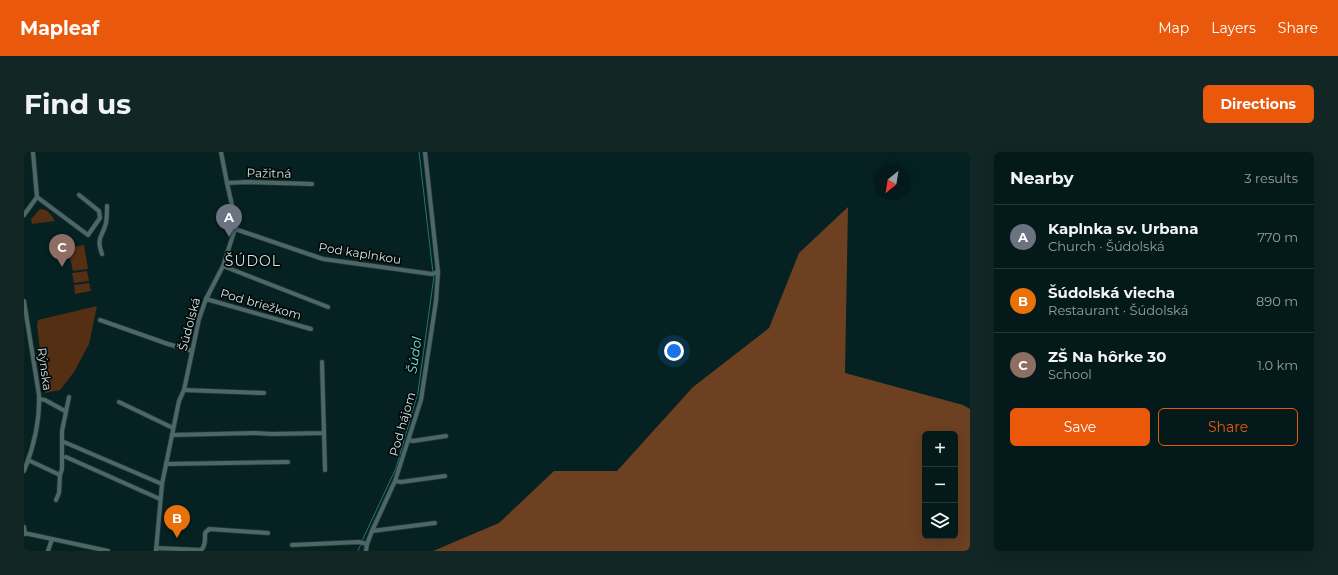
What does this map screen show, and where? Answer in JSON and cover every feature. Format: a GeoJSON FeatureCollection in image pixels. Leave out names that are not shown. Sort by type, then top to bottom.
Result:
{"type":"FeatureCollection","features":[{"type":"Feature","properties":{"kind":"street"},"geometry":{"type":"LineString","coordinates":[[24,215],[37,197],[33,152]]}},
{"type":"Feature","properties":{"kind":"street","name":"Šúdolská"},"geometry":{"type":"LineString","coordinates":[[221,152],[234,214],[235,229],[223,266],[206,299],[199,319],[184,390],[179,401],[162,484],[156,550],[201,550],[204,548],[205,533],[209,529],[268,532]]}},
{"type":"Feature","properties":{"kind":"street","name":"Pod hájom"},"geometry":{"type":"LineString","coordinates":[[366,551],[363,543],[372,531],[395,481],[421,400],[436,301],[425,152]]}},
{"type":"Feature","properties":{"kind":"street","name":"Pažitná"},"geometry":{"type":"LineString","coordinates":[[227,183],[247,182],[312,184]]}},
{"type":"Feature","properties":{"kind":"street"},"geometry":{"type":"LineString","coordinates":[[79,195],[99,211],[101,215]]}},
{"type":"Feature","properties":{"kind":"street"},"geometry":{"type":"LineString","coordinates":[[37,197],[88,235],[101,215]]}},
{"type":"Feature","properties":{"kind":"street"},"geometry":{"type":"LineString","coordinates":[[102,254],[99,247],[99,239],[106,223],[107,206]]}},
{"type":"Feature","properties":{"kind":"street"},"geometry":{"type":"LineString","coordinates":[[101,215],[106,215]]}},
{"type":"Feature","properties":{"kind":"street","name":"Pod kaplnkou"},"geometry":{"type":"LineString","coordinates":[[235,229],[323,259],[435,273]]}},
{"type":"Feature","properties":{"kind":"street"},"geometry":{"type":"LineString","coordinates":[[223,266],[328,306]]}},
{"type":"Feature","properties":{"kind":"street","name":"Pod briežkom"},"geometry":{"type":"LineString","coordinates":[[206,299],[311,329]]}},
{"type":"Feature","properties":{"kind":"street","name":"Rýnska"},"geometry":{"type":"LineString","coordinates":[[24,301],[39,399],[36,433],[24,471]]}},
{"type":"Feature","properties":{"kind":"street"},"geometry":{"type":"LineString","coordinates":[[100,320],[192,351]]}},
{"type":"Feature","properties":{"kind":"street"},"geometry":{"type":"LineString","coordinates":[[322,362],[325,470]]}},
{"type":"Feature","properties":{"kind":"street"},"geometry":{"type":"LineString","coordinates":[[184,390],[264,393]]}},
{"type":"Feature","properties":{"kind":"street"},"geometry":{"type":"LineString","coordinates":[[56,500],[59,493],[60,475],[63,463],[61,440],[65,411],[69,397]]}},
{"type":"Feature","properties":{"kind":"street"},"geometry":{"type":"LineString","coordinates":[[39,399],[45,400],[65,411]]}},
{"type":"Feature","properties":{"kind":"street"},"geometry":{"type":"LineString","coordinates":[[119,402],[173,428]]}},
{"type":"Feature","properties":{"kind":"street"},"geometry":{"type":"LineString","coordinates":[[172,435],[324,433]]}},
{"type":"Feature","properties":{"kind":"street"},"geometry":{"type":"LineString","coordinates":[[409,440],[413,441],[446,436]]}},
{"type":"Feature","properties":{"kind":"street"},"geometry":{"type":"LineString","coordinates":[[64,442],[162,484]]}},
{"type":"Feature","properties":{"kind":"street"},"geometry":{"type":"LineString","coordinates":[[66,457],[160,498]]}},
{"type":"Feature","properties":{"kind":"street"},"geometry":{"type":"LineString","coordinates":[[28,460],[33,461],[60,475]]}},
{"type":"Feature","properties":{"kind":"street"},"geometry":{"type":"LineString","coordinates":[[166,464],[288,462]]}},
{"type":"Feature","properties":{"kind":"street"},"geometry":{"type":"LineString","coordinates":[[395,481],[401,482],[445,476]]}},
{"type":"Feature","properties":{"kind":"street"},"geometry":{"type":"LineString","coordinates":[[372,531],[435,523]]}},
{"type":"Feature","properties":{"kind":"street"},"geometry":{"type":"LineString","coordinates":[[24,527],[24,534],[108,551]]}},
{"type":"Feature","properties":{"kind":"street"},"geometry":{"type":"LineString","coordinates":[[48,551],[52,539]]}},
{"type":"Feature","properties":{"kind":"street"},"geometry":{"type":"LineString","coordinates":[[292,545],[363,543]]}},
{"type":"Feature","properties":{"kind":"shaded area"},"geometry":{"type":"Polygon","coordinates":[[[848,207],[845,373],[963,405],[970,409],[970,551],[433,551],[499,523],[554,471],[617,471],[693,387],[769,328],[799,253],[848,207]]]}},
{"type":"Feature","properties":{"kind":"shaded area"},"geometry":{"type":"Polygon","coordinates":[[[40,209],[47,211],[55,221],[32,224],[31,219],[40,209]]]}},
{"type":"Feature","properties":{"kind":"shaded area"},"geometry":{"type":"Polygon","coordinates":[[[84,245],[88,269],[73,271],[68,248],[84,245]]]}},
{"type":"Feature","properties":{"kind":"shaded area"},"geometry":{"type":"Polygon","coordinates":[[[87,271],[89,281],[74,283],[72,273],[87,271]]]}},
{"type":"Feature","properties":{"kind":"shaded area"},"geometry":{"type":"Polygon","coordinates":[[[89,283],[91,291],[75,294],[74,285],[89,283]]]}},
{"type":"Feature","properties":{"kind":"shaded area"},"geometry":{"type":"Polygon","coordinates":[[[97,306],[89,344],[74,372],[60,390],[45,393],[37,325],[38,320],[97,306]]]}},
{"type":"Feature","properties":{"kind":"waterway","name":"Šúdol"},"geometry":{"type":"LineString","coordinates":[[419,152],[433,273]]}},
{"type":"Feature","properties":{"kind":"waterway","name":"Šúdol"},"geometry":{"type":"LineString","coordinates":[[362,541],[396,468],[418,392],[434,276]]}},
{"type":"Feature","properties":{"kind":"waterway","name":"Šúdol"},"geometry":{"type":"LineString","coordinates":[[358,551],[361,544]]}},
{"type":"Feature","properties":{"kind":"place","name":"Kaplnka sv. Urbana"},"geometry":{"type":"Point","coordinates":[229,237]}},
{"type":"Feature","properties":{"kind":"place","name":"ZŠ Na hôrke 30"},"geometry":{"type":"Point","coordinates":[62,267]}},
{"type":"Feature","properties":{"kind":"place","name":"Šúdolská viecha"},"geometry":{"type":"Point","coordinates":[177,538]}},
{"type":"Feature","properties":{"kind":"district","name":"ŠÚDOL"},"geometry":{"type":"Point","coordinates":[253,261]}}]}
